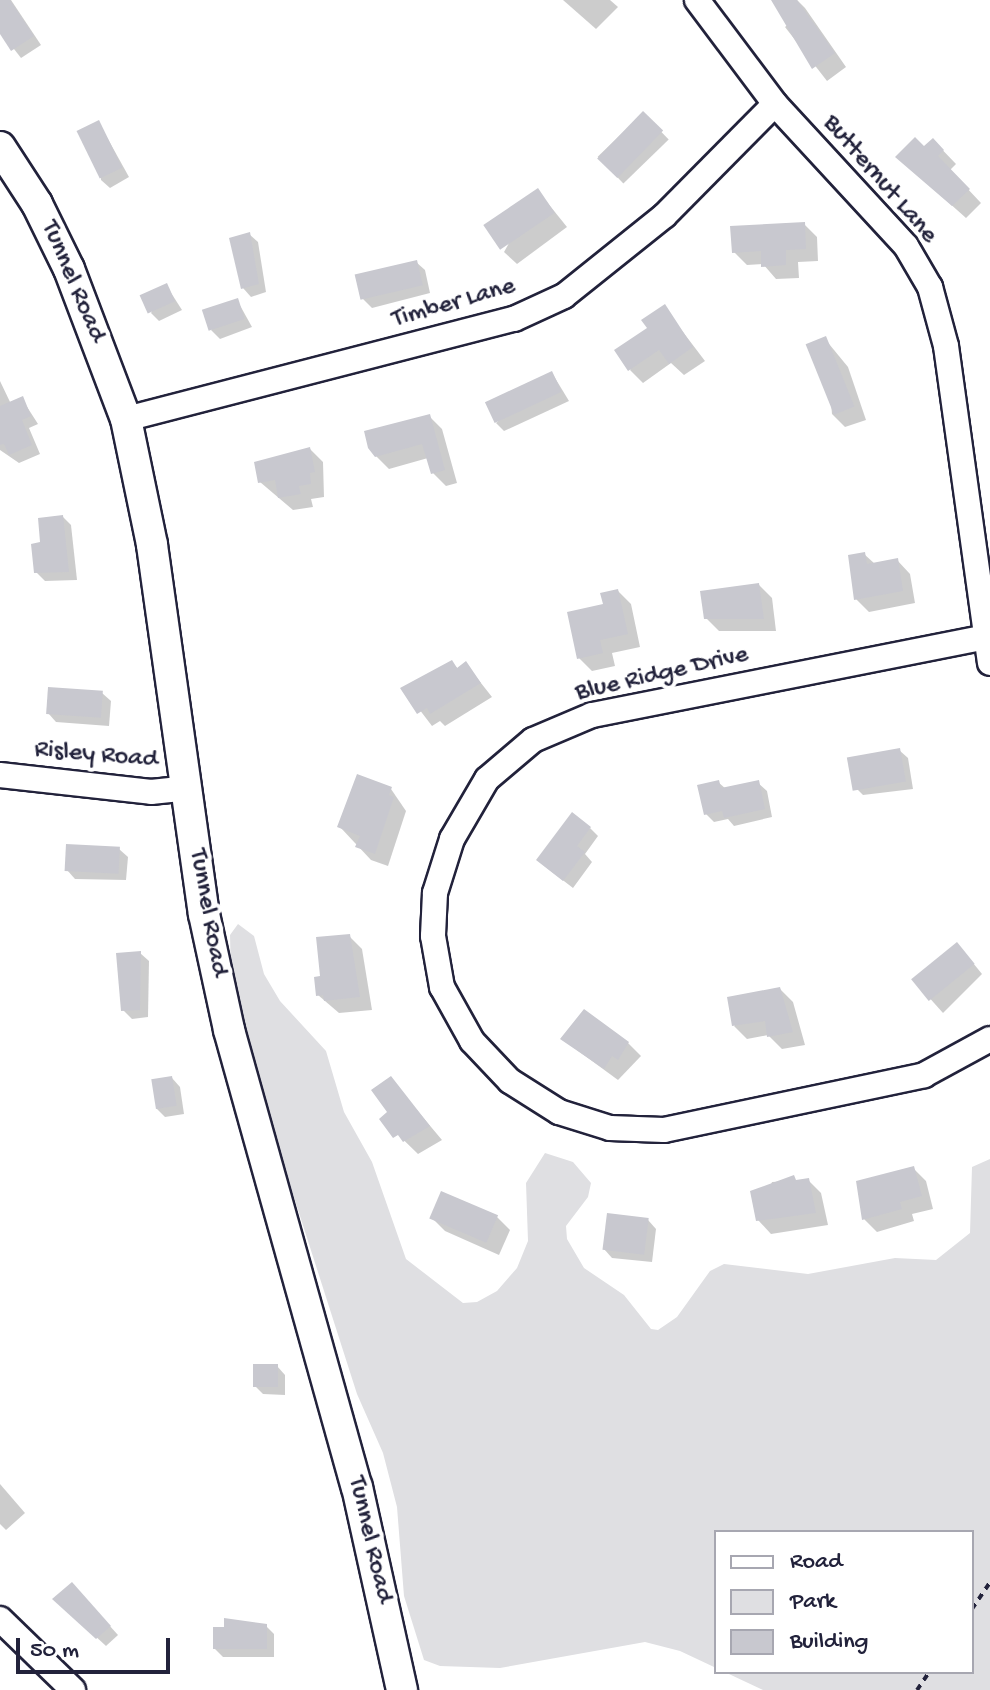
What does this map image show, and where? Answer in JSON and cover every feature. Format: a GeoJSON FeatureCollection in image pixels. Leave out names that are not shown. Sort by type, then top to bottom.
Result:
{"type":"FeatureCollection","features":[{"type":"Feature","properties":{"kind":"main road","name":"Tunnel Road"},"geometry":{"type":"LineString","coordinates":[[0,147],[37,204],[69,269],[126,419],[152,545],[204,914],[229,1030],[357,1487],[402,1690]]}},
{"type":"Feature","properties":{"kind":"street","name":"Butternut Lane"},"geometry":{"type":"LineString","coordinates":[[697,0],[775,104],[906,246],[930,287],[946,346],[990,663]]}},
{"type":"Feature","properties":{"kind":"street","name":"Timber Lane"},"geometry":{"type":"LineString","coordinates":[[126,419],[514,319],[564,296],[665,215],[775,104]]}},
{"type":"Feature","properties":{"kind":"street","name":"Blue Ridge Drive"},"geometry":{"type":"LineString","coordinates":[[986,637],[592,715],[533,740],[487,779],[452,839],[435,893],[433,936],[442,987],[472,1041],[510,1081],[559,1112],[610,1128],[664,1130],[924,1075],[990,1039]]}},
{"type":"Feature","properties":{"kind":"street","name":"Risley Road"},"geometry":{"type":"LineString","coordinates":[[0,775],[151,792],[187,788]]}},
{"type":"Feature","properties":{"kind":"street"},"geometry":{"type":"LineString","coordinates":[[0,1619],[73,1690]]}},
{"type":"Feature","properties":{"kind":"path"},"geometry":{"type":"LineString","coordinates":[[974,1606],[990,1582]]}},
{"type":"Feature","properties":{"kind":"green space"},"geometry":{"type":"Polygon","coordinates":[[[238,924],[254,936],[264,974],[280,1001],[326,1051],[344,1112],[372,1162],[406,1259],[463,1303],[477,1302],[497,1291],[517,1268],[528,1241],[526,1183],[545,1153],[573,1162],[591,1183],[588,1197],[566,1226],[567,1239],[584,1268],[624,1295],[651,1329],[658,1330],[677,1317],[710,1271],[724,1264],[808,1274],[895,1258],[936,1260],[970,1233],[972,1167],[990,1159],[990,1690],[763,1690],[729,1674],[974,1674],[974,1530],[714,1530],[714,1667],[680,1651],[645,1642],[500,1668],[440,1666],[424,1660],[404,1596],[397,1507],[383,1453],[357,1394],[267,1113],[231,976],[230,935],[238,924]]]}},
{"type":"Feature","properties":{"kind":"building"},"geometry":{"type":"Polygon","coordinates":[[[0,0],[10,0],[34,36],[11,51],[0,34],[0,0]]]}},
{"type":"Feature","properties":{"kind":"building"},"geometry":{"type":"Polygon","coordinates":[[[771,0],[797,0],[835,53],[812,69],[771,0]]]}},
{"type":"Feature","properties":{"kind":"building"},"geometry":{"type":"Polygon","coordinates":[[[643,111],[663,130],[617,178],[597,158],[643,111]]]}},
{"type":"Feature","properties":{"kind":"building"},"geometry":{"type":"Polygon","coordinates":[[[99,120],[122,168],[100,179],[77,131],[99,120]]]}},
{"type":"Feature","properties":{"kind":"building"},"geometry":{"type":"Polygon","coordinates":[[[915,137],[924,146],[933,138],[944,150],[938,156],[970,189],[952,206],[895,157],[915,137]]]}},
{"type":"Feature","properties":{"kind":"building"},"geometry":{"type":"Polygon","coordinates":[[[538,188],[555,213],[500,250],[483,225],[538,188]]]}},
{"type":"Feature","properties":{"kind":"building"},"geometry":{"type":"Polygon","coordinates":[[[805,222],[806,249],[786,250],[786,265],[761,267],[761,251],[732,253],[730,226],[805,222]]]}},
{"type":"Feature","properties":{"kind":"building"},"geometry":{"type":"Polygon","coordinates":[[[250,232],[259,284],[241,289],[229,238],[250,232]]]}},
{"type":"Feature","properties":{"kind":"building"},"geometry":{"type":"Polygon","coordinates":[[[417,260],[423,285],[360,300],[355,274],[417,260]]]}},
{"type":"Feature","properties":{"kind":"building"},"geometry":{"type":"Polygon","coordinates":[[[167,283],[175,301],[148,313],[140,295],[167,283]]]}},
{"type":"Feature","properties":{"kind":"building"},"geometry":{"type":"Polygon","coordinates":[[[238,298],[245,319],[209,331],[202,310],[238,298]]]}},
{"type":"Feature","properties":{"kind":"building"},"geometry":{"type":"Polygon","coordinates":[[[665,304],[693,347],[669,364],[659,350],[628,371],[614,350],[647,328],[641,320],[665,304]]]}},
{"type":"Feature","properties":{"kind":"building"},"geometry":{"type":"Polygon","coordinates":[[[826,336],[854,406],[834,415],[806,344],[826,336]]]}},
{"type":"Feature","properties":{"kind":"building"},"geometry":{"type":"Polygon","coordinates":[[[552,371],[562,392],[495,423],[485,402],[552,371]]]}},
{"type":"Feature","properties":{"kind":"building"},"geometry":{"type":"Polygon","coordinates":[[[23,396],[31,416],[22,420],[32,445],[9,455],[4,444],[0,445],[0,406],[23,396]]]}},
{"type":"Feature","properties":{"kind":"building"},"geometry":{"type":"Polygon","coordinates":[[[430,414],[445,470],[431,474],[422,444],[375,457],[368,448],[364,431],[430,414]]]}},
{"type":"Feature","properties":{"kind":"building"},"geometry":{"type":"Polygon","coordinates":[[[310,447],[315,472],[310,473],[311,484],[299,486],[301,494],[278,498],[275,480],[258,483],[254,462],[310,447]]]}},
{"type":"Feature","properties":{"kind":"building"},"geometry":{"type":"Polygon","coordinates":[[[63,515],[69,572],[34,573],[31,544],[40,542],[38,518],[63,515]]]}},
{"type":"Feature","properties":{"kind":"building"},"geometry":{"type":"Polygon","coordinates":[[[865,552],[867,564],[898,558],[903,591],[854,600],[848,555],[865,552]]]}},
{"type":"Feature","properties":{"kind":"building"},"geometry":{"type":"Polygon","coordinates":[[[759,583],[764,619],[704,619],[700,591],[759,583]]]}},
{"type":"Feature","properties":{"kind":"building"},"geometry":{"type":"Polygon","coordinates":[[[618,589],[628,634],[600,640],[603,653],[577,659],[567,612],[603,604],[600,593],[618,589]]]}},
{"type":"Feature","properties":{"kind":"building"},"geometry":{"type":"Polygon","coordinates":[[[452,660],[457,668],[466,661],[481,683],[430,714],[427,708],[417,714],[400,688],[452,660]]]}},
{"type":"Feature","properties":{"kind":"building"},"geometry":{"type":"Polygon","coordinates":[[[48,687],[103,691],[101,718],[46,714],[48,687]]]}},
{"type":"Feature","properties":{"kind":"building"},"geometry":{"type":"Polygon","coordinates":[[[900,748],[906,781],[853,791],[847,757],[900,748]]]}},
{"type":"Feature","properties":{"kind":"building"},"geometry":{"type":"Polygon","coordinates":[[[357,774],[392,787],[389,795],[394,797],[375,854],[355,847],[360,836],[337,827],[357,774]]]}},
{"type":"Feature","properties":{"kind":"building"},"geometry":{"type":"Polygon","coordinates":[[[719,780],[721,788],[759,780],[765,809],[724,818],[722,811],[704,815],[697,785],[719,780]]]}},
{"type":"Feature","properties":{"kind":"building"},"geometry":{"type":"Polygon","coordinates":[[[572,812],[591,827],[577,846],[585,852],[563,881],[536,860],[572,812]]]}},
{"type":"Feature","properties":{"kind":"building"},"geometry":{"type":"Polygon","coordinates":[[[66,844],[120,847],[119,874],[65,871],[66,844]]]}},
{"type":"Feature","properties":{"kind":"building"},"geometry":{"type":"Polygon","coordinates":[[[350,934],[360,997],[324,1001],[323,995],[316,996],[314,977],[320,976],[316,937],[350,934]]]}},
{"type":"Feature","properties":{"kind":"building"},"geometry":{"type":"Polygon","coordinates":[[[957,942],[975,964],[929,1001],[911,979],[957,942]]]}},
{"type":"Feature","properties":{"kind":"building"},"geometry":{"type":"Polygon","coordinates":[[[141,951],[140,1010],[121,1011],[116,953],[141,951]]]}},
{"type":"Feature","properties":{"kind":"building"},"geometry":{"type":"Polygon","coordinates":[[[780,987],[793,1032],[767,1037],[765,1021],[732,1026],[727,997],[780,987]]]}},
{"type":"Feature","properties":{"kind":"building"},"geometry":{"type":"Polygon","coordinates":[[[584,1009],[629,1042],[618,1060],[612,1056],[604,1069],[560,1039],[584,1009]]]}},
{"type":"Feature","properties":{"kind":"building"},"geometry":{"type":"Polygon","coordinates":[[[172,1076],[177,1106],[156,1109],[151,1079],[172,1076]]]}},
{"type":"Feature","properties":{"kind":"building"},"geometry":{"type":"Polygon","coordinates":[[[391,1076],[430,1126],[403,1142],[398,1135],[393,1138],[379,1119],[387,1112],[371,1090],[391,1076]]]}},
{"type":"Feature","properties":{"kind":"building"},"geometry":{"type":"Polygon","coordinates":[[[914,1166],[922,1196],[900,1202],[902,1209],[862,1220],[856,1181],[914,1166]]]}},
{"type":"Feature","properties":{"kind":"building"},"geometry":{"type":"Polygon","coordinates":[[[794,1175],[796,1180],[809,1178],[816,1213],[756,1221],[750,1191],[794,1175]]]}},
{"type":"Feature","properties":{"kind":"building"},"geometry":{"type":"Polygon","coordinates":[[[441,1191],[498,1215],[486,1243],[429,1219],[441,1191]]]}},
{"type":"Feature","properties":{"kind":"building"},"geometry":{"type":"Polygon","coordinates":[[[607,1213],[649,1218],[644,1255],[602,1250],[607,1213]]]}},
{"type":"Feature","properties":{"kind":"building"},"geometry":{"type":"Polygon","coordinates":[[[253,1364],[278,1364],[278,1387],[253,1387],[253,1364]]]}},
{"type":"Feature","properties":{"kind":"building"},"geometry":{"type":"Polygon","coordinates":[[[72,1582],[111,1626],[96,1639],[52,1599],[72,1582]]]}},
{"type":"Feature","properties":{"kind":"building"},"geometry":{"type":"Polygon","coordinates":[[[224,1618],[267,1624],[267,1649],[213,1649],[213,1627],[224,1627],[224,1618]]]}}]}
